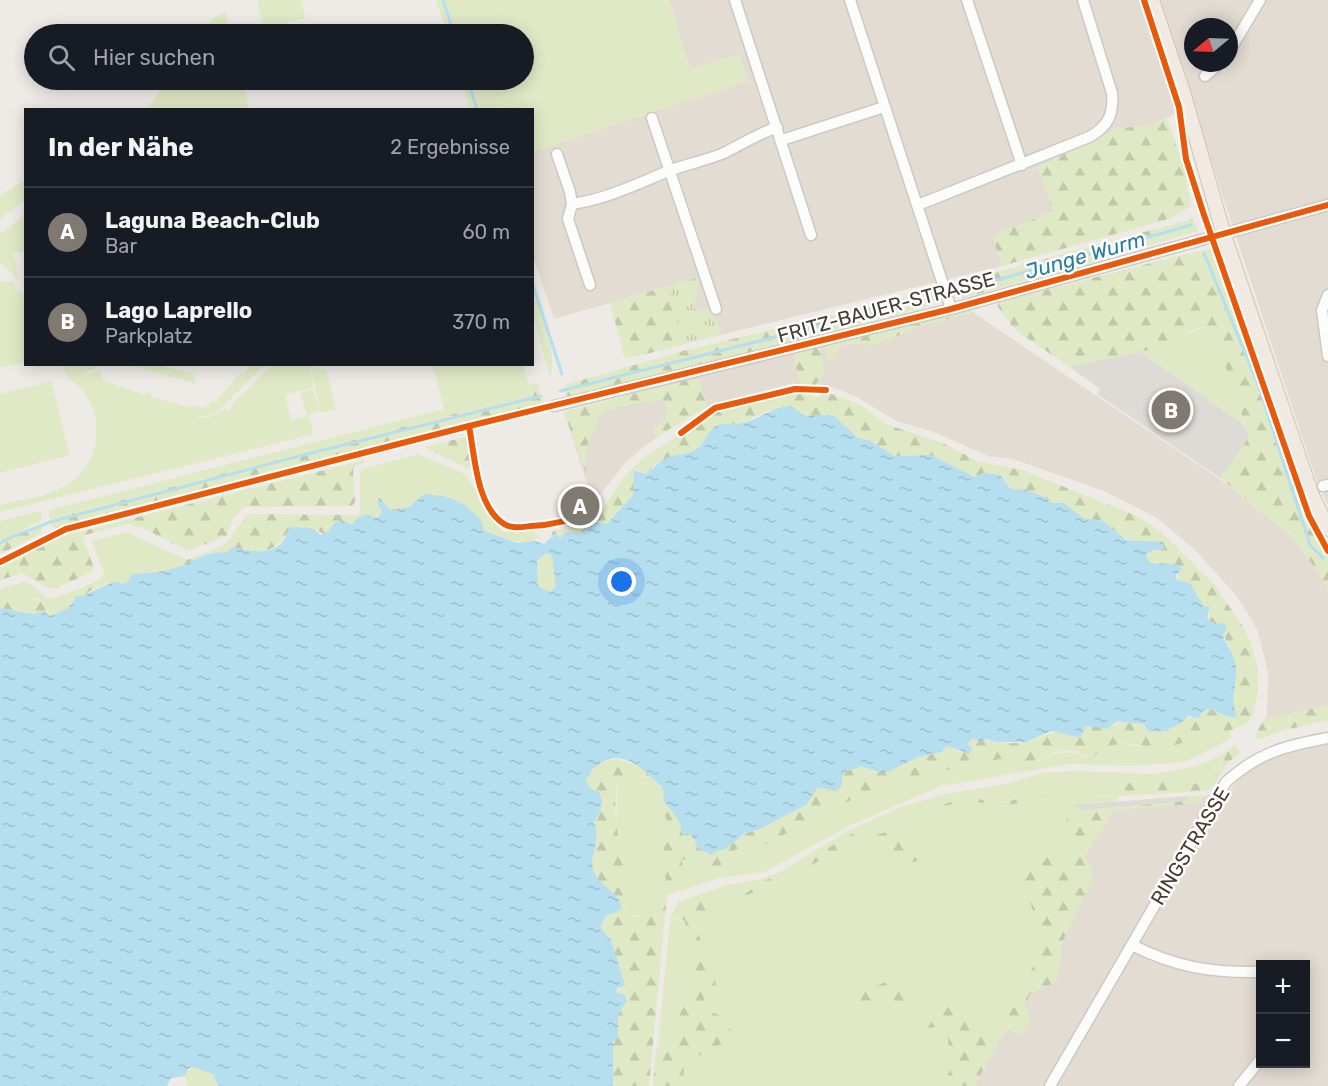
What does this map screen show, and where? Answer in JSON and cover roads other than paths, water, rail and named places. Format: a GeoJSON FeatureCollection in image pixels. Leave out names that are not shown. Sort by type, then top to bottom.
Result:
{"type":"FeatureCollection","features":[{"type":"Feature","properties":{"kind":"main road"},"geometry":{"type":"LineString","coordinates":[[1152,0],[1183,92],[1224,235],[1311,493],[1328,529]]}},
{"type":"Feature","properties":{"kind":"street"},"geometry":{"type":"LineString","coordinates":[[735,0],[811,235]]}},
{"type":"Feature","properties":{"kind":"street"},"geometry":{"type":"LineString","coordinates":[[862,0],[850,2],[951,309]]}},
{"type":"Feature","properties":{"kind":"street"},"geometry":{"type":"LineString","coordinates":[[967,0],[1022,165]]}},
{"type":"Feature","properties":{"kind":"street"},"geometry":{"type":"LineString","coordinates":[[918,205],[1022,165],[1100,131],[1111,116],[1112,93],[1083,0]]}},
{"type":"Feature","properties":{"kind":"street"},"geometry":{"type":"LineString","coordinates":[[1238,37],[1260,0]]}},
{"type":"Feature","properties":{"kind":"street"},"geometry":{"type":"LineString","coordinates":[[1205,76],[1210,72]]}},
{"type":"Feature","properties":{"kind":"street"},"geometry":{"type":"LineString","coordinates":[[782,140],[884,107]]}},
{"type":"Feature","properties":{"kind":"street"},"geometry":{"type":"LineString","coordinates":[[652,118],[716,309]]}},
{"type":"Feature","properties":{"kind":"street"},"geometry":{"type":"LineString","coordinates":[[572,204],[611,194],[654,179],[669,171],[723,153],[756,134],[777,127]]}},
{"type":"Feature","properties":{"kind":"street"},"geometry":{"type":"LineString","coordinates":[[557,154],[572,204],[568,219],[590,285]]}},
{"type":"Feature","properties":{"kind":"street","name":"FRITZ-BAUER-STRASSE"},"geometry":{"type":"LineString","coordinates":[[554,406],[951,309],[1328,205]]}},
{"type":"Feature","properties":{"kind":"street"},"geometry":{"type":"LineString","coordinates":[[1328,295],[1322,310],[1328,356]]}},
{"type":"Feature","properties":{"kind":"street","name":"RINGSTRASSE"},"geometry":{"type":"LineString","coordinates":[[1050,1086],[1227,782],[1260,756],[1276,749],[1328,738]]}},
{"type":"Feature","properties":{"kind":"street"},"geometry":{"type":"LineString","coordinates":[[1132,945],[1168,962],[1186,967],[1256,972]]}},
{"type":"Feature","properties":{"kind":"street"},"geometry":{"type":"LineString","coordinates":[[1239,1086],[1256,1065]]}},
{"type":"Feature","properties":{"kind":"water"},"geometry":{"type":"Polygon","coordinates":[[[791,406],[805,416],[833,415],[858,438],[869,440],[894,456],[931,455],[975,477],[984,473],[1000,475],[1011,489],[1025,490],[1045,497],[1052,503],[1064,503],[1083,518],[1103,521],[1126,540],[1163,542],[1164,550],[1153,550],[1147,554],[1147,561],[1180,566],[1182,569],[1176,575],[1176,580],[1190,583],[1204,607],[1210,606],[1207,617],[1213,624],[1223,623],[1227,626],[1223,636],[1236,666],[1234,703],[1237,717],[1204,710],[1199,718],[1188,716],[1175,726],[1157,732],[1147,730],[1144,724],[1117,721],[1108,729],[1086,726],[1081,736],[1077,737],[1051,731],[1026,742],[996,742],[987,739],[979,741],[973,738],[967,744],[973,749],[968,753],[946,746],[942,752],[918,757],[890,771],[880,772],[861,766],[843,773],[841,787],[837,790],[817,788],[806,805],[760,829],[745,833],[726,849],[716,851],[711,855],[699,849],[690,833],[683,836],[679,821],[663,800],[664,789],[642,769],[617,758],[598,765],[589,773],[586,780],[591,789],[599,792],[602,800],[600,812],[594,823],[597,836],[592,861],[598,879],[621,904],[621,910],[606,916],[600,927],[611,940],[625,985],[616,992],[624,995],[627,1001],[618,1014],[618,1036],[613,1042],[613,1086],[218,1086],[213,1074],[193,1067],[189,1068],[185,1076],[171,1078],[167,1086],[0,1086],[0,608],[34,614],[44,611],[49,616],[53,615],[69,607],[76,596],[82,596],[116,581],[122,584],[128,582],[132,574],[169,570],[212,553],[226,553],[233,547],[267,551],[284,540],[291,527],[312,528],[321,535],[341,520],[352,525],[357,518],[366,514],[377,518],[382,512],[378,504],[379,497],[390,510],[409,507],[424,494],[444,496],[464,504],[481,520],[484,531],[518,543],[535,541],[544,544],[555,534],[560,538],[566,532],[583,533],[591,521],[608,523],[633,495],[634,470],[646,474],[665,459],[692,452],[702,445],[710,431],[716,426],[745,422],[791,406]],[[546,553],[537,561],[538,586],[550,592],[556,587],[552,555],[546,553]]]}},
{"type":"Feature","properties":{"kind":"waterway"},"geometry":{"type":"LineString","coordinates":[[443,0],[451,24]]}},
{"type":"Feature","properties":{"kind":"waterway"},"geometry":{"type":"LineString","coordinates":[[471,90],[476,108]]}},
{"type":"Feature","properties":{"kind":"waterway","name":"Junge Wurm"},"geometry":{"type":"LineString","coordinates":[[560,391],[955,292],[1191,225]]}},
{"type":"Feature","properties":{"kind":"waterway"},"geometry":{"type":"LineString","coordinates":[[1204,253],[1259,387],[1310,545],[1323,558]]}},
{"type":"Feature","properties":{"kind":"waterway"},"geometry":{"type":"LineString","coordinates":[[534,288],[562,374]]}},
{"type":"Feature","properties":{"kind":"waterway","name":"Junge Wurm"},"geometry":{"type":"LineString","coordinates":[[0,543],[50,522],[303,455],[541,396]]}},
{"type":"Feature","properties":{"kind":"place","name":"Lago Laprello"},"geometry":{"type":"Point","coordinates":[1171,410]}},
{"type":"Feature","properties":{"kind":"place","name":"Laguna Beach-Club"},"geometry":{"type":"Point","coordinates":[580,506]}}]}
